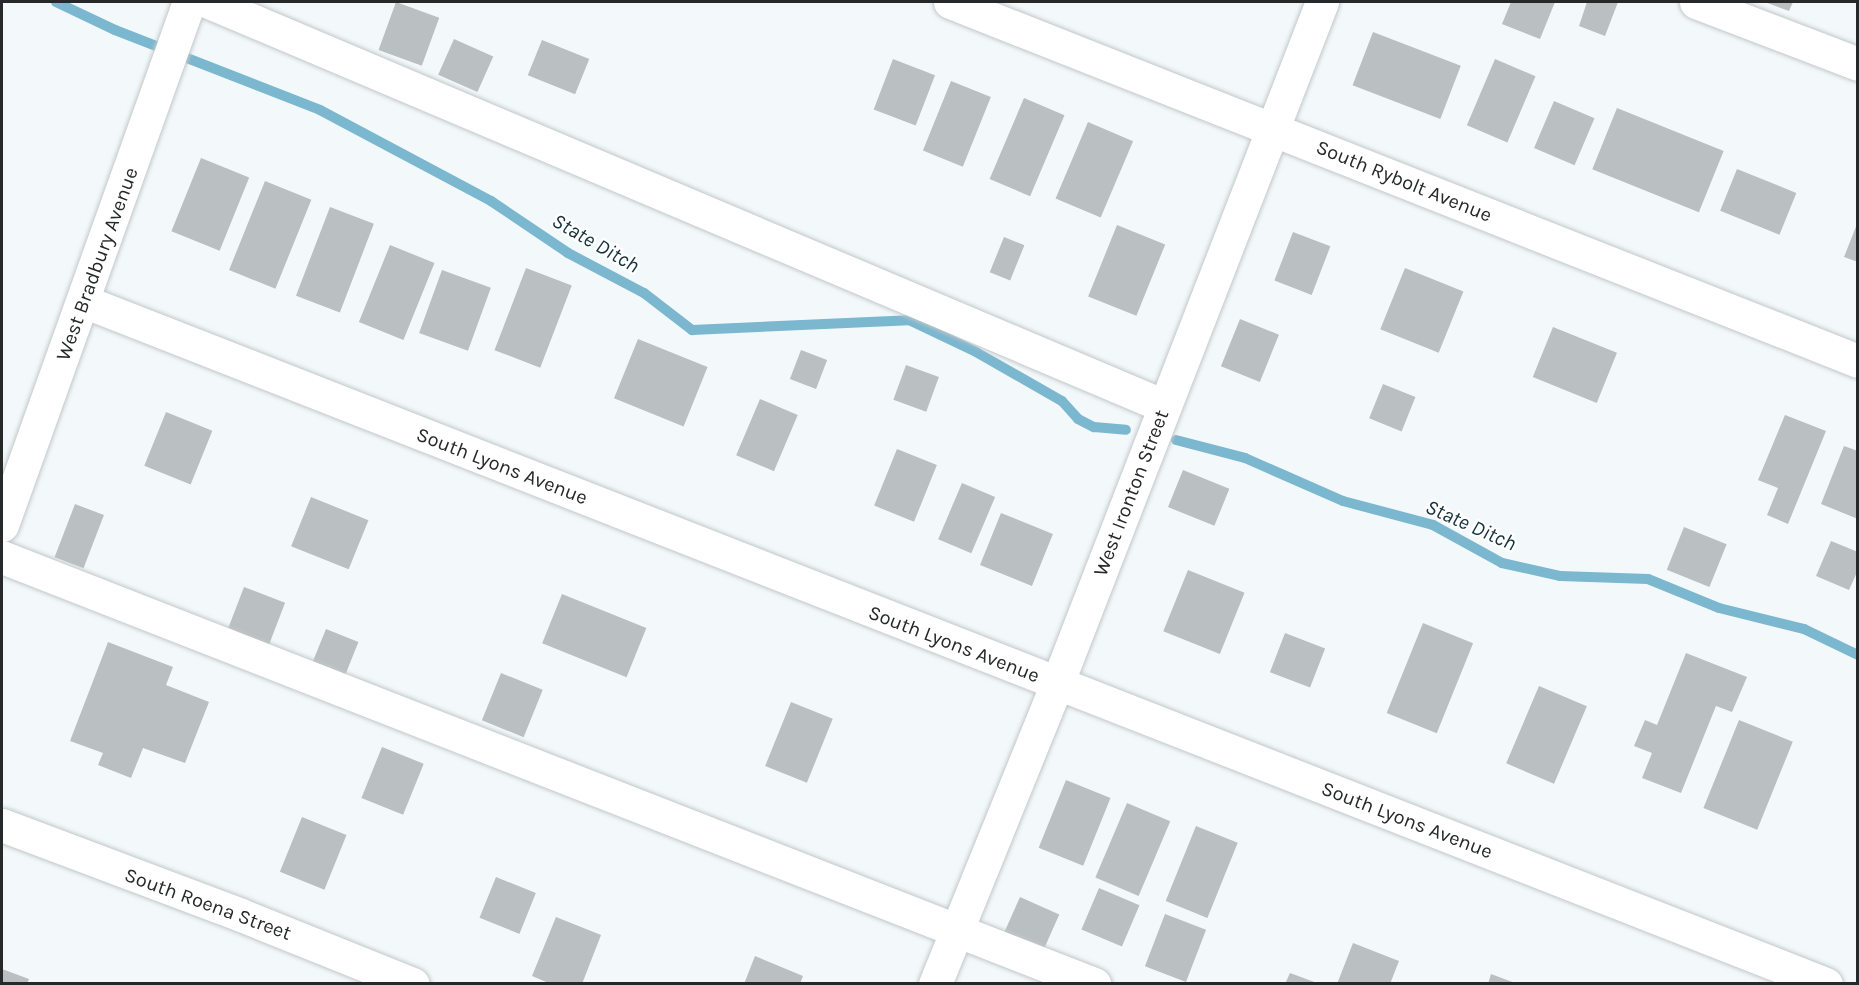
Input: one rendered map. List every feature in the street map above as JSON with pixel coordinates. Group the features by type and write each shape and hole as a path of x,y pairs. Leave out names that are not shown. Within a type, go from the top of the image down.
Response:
{"street":[{"name":"West Bradbury Avenue","path":"2,525 159,92 189,2"},
{"path":"210,2 1164,406"},
{"name":"South Rybolt Avenue","path":"950,2 1857,361"},
{"name":"West Ironton Street","path":"935,984 1057,684 1322,2"},
{"path":"1696,2 1857,64"},
{"name":"South Lyons Avenue","path":"83,301 1826,984"},
{"path":"2,557 1094,984"},
{"name":"South Roena Street","path":"2,825 242,915 413,984"}],"building":[{"path":"396,2 439,18 422,66 379,50"},
{"path":"1511,2 1555,2 1540,39 1502,24"},
{"path":"1587,2 1618,2 1605,36 1579,26"},
{"path":"1765,2 1793,2 1789,11"},
{"path":"1373,32 1461,66 1440,119 1353,85"},
{"path":"454,39 493,56 477,92 438,75"},
{"path":"542,40 589,59 575,94 528,75"},
{"path":"893,59 935,75 916,126 874,109"},
{"path":"1495,59 1536,76 1507,142 1467,125"},
{"path":"951,81 991,97 963,167 923,151"},
{"path":"1024,98 1065,115 1030,196 990,179"},
{"path":"1554,101 1595,118 1575,165 1534,148"},
{"path":"1617,108 1724,151 1699,212 1592,169"},
{"path":"1088,122 1133,141 1101,218 1056,198"},
{"path":"201,158 249,177 220,251 171,231"},
{"path":"1737,169 1796,193 1779,235 1720,211"},
{"path":"265,181 311,200 275,289 229,270"},
{"path":"330,207 374,224 340,313 296,296"},
{"path":"1858,224 1858,262 1844,257"},
{"path":"1117,225 1165,244 1136,316 1088,296"},
{"path":"1293,232 1330,246 1312,295 1274,281"},
{"path":"1004,237 1024,245 1010,280 990,272"},
{"path":"390,245 435,263 403,340 359,322"},
{"path":"526,268 572,286 540,368 494,350"},
{"path":"1405,268 1463,292 1439,353 1380,329"},
{"path":"442,270 491,288 468,351 419,333"},
{"path":"1240,319 1279,335 1260,382 1221,366"},
{"path":"1553,327 1617,353 1597,403 1533,377"},
{"path":"638,339 708,367 684,426 614,398"},
{"path":"801,350 827,360 816,389 790,379"},
{"path":"906,365 939,377 926,412 893,400"},
{"path":"1383,384 1415,397 1402,431 1369,418"},
{"path":"760,399 798,415 774,471 736,455"},
{"path":"166,412 212,431 191,485 144,466"},
{"path":"1785,415 1826,431 1788,524 1767,515 1778,488 1758,480"},
{"path":"1844,446 1858,451 1858,519 1821,504"},
{"path":"897,449 937,465 914,522 874,506"},
{"path":"1183,470 1229,489 1214,526 1168,507"},
{"path":"962,483 995,497 971,553 938,539"},
{"path":"311,497 368,520 349,569 291,546"},
{"path":"75,504 104,515 84,568 55,557"},
{"path":"1001,513 1053,534 1032,586 980,565"},
{"path":"1684,527 1727,544 1709,587 1667,570"},
{"path":"1831,541 1858,552 1858,570 1849,590 1816,576"},
{"path":"1188,570 1245,593 1220,654 1163,631"},
{"path":"244,587 285,603 269,646 228,630"},
{"path":"562,594 646,628 627,677 542,643"},
{"path":"1423,623 1473,643 1437,733 1387,713"},
{"path":"326,629 358,642 345,676 312,663"},
{"path":"1285,633 1325,648 1310,688 1270,672"},
{"path":"108,642 173,667 166,685 209,702 185,763 143,748 131,778 98,765 103,753 70,741"},
{"path":"1686,653 1747,677 1732,712 1716,706 1681,793 1642,778 1652,753 1634,746 1645,720 1657,725"},
{"path":"501,673 543,690 524,737 482,720"},
{"path":"1539,686 1587,706 1554,784 1506,763"},
{"path":"791,702 833,719 807,783 765,766"},
{"path":"1739,720 1793,742 1757,830 1703,808"},
{"path":"382,747 424,764 403,815 361,798"},
{"path":"1066,780 1111,798 1083,866 1039,848"},
{"path":"1127,803 1170,821 1139,896 1095,878"},
{"path":"302,817 347,835 324,890 280,872"},
{"path":"1196,826 1238,843 1207,918 1166,901"},
{"path":"496,877 536,893 519,934 480,918"},
{"path":"1099,888 1140,905 1122,947 1081,929"},
{"path":"1020,897 1059,914 1041,955 1002,937"},
{"path":"1165,914 1206,930 1186,982 1145,966"},
{"path":"556,917 601,935 582,984 551,984 532,976"},
{"path":"1353,943 1399,961 1390,984 1337,984"},
{"path":"755,956 803,976 800,984 744,984"},
{"path":"2,969 29,979 27,984 2,984"},
{"path":"1290,973 1317,983 1317,984 1285,984"},
{"path":"1491,974 1515,983 1515,984 1488,984"}],"waterway":[{"name":"State Ditch","path":"56,2 115,30 320,110 491,201 568,253 644,293 692,330 909,320 976,352 1062,401 1078,419 1094,427 1126,430"},
{"name":"State Ditch","path":"1176,440 1245,458 1343,501 1433,525 1502,563 1560,576 1648,579 1719,608 1804,629 1858,655"}]}
